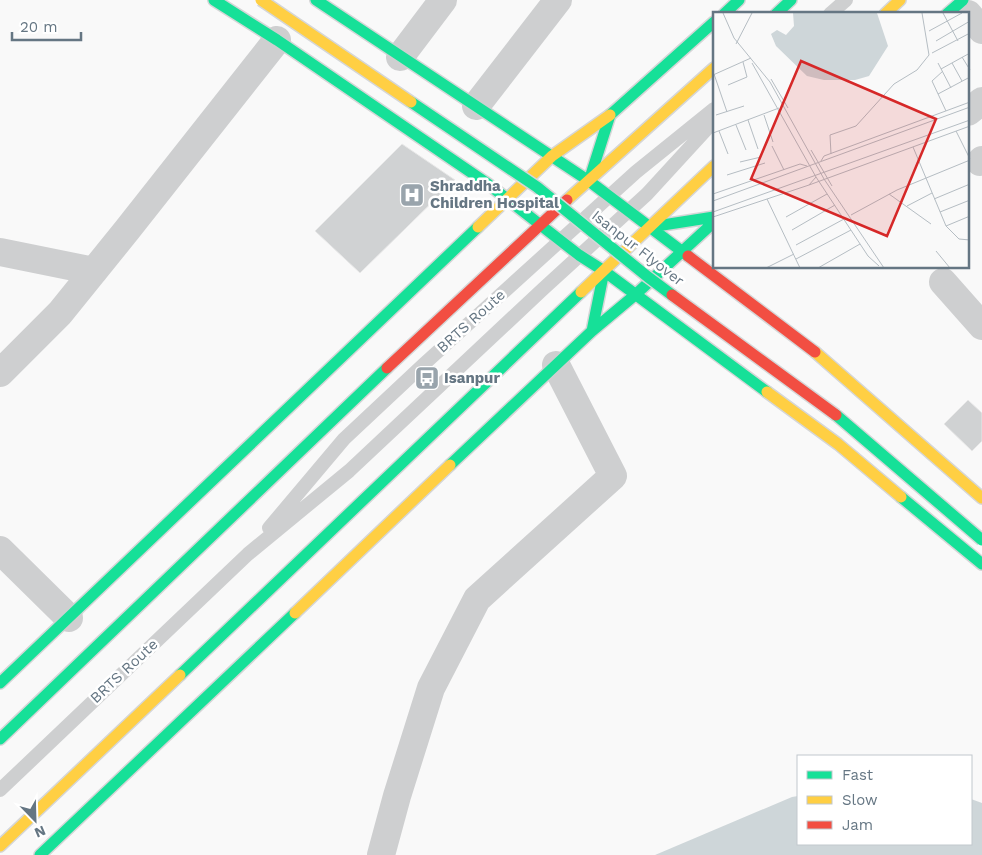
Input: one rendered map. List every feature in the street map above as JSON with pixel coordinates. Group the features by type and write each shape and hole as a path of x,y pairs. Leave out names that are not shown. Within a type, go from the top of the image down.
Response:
{"street":[{"path":"214,0 276,40 508,199 579,255 604,271 838,444 982,564"},
{"name":"Isanpur Flyover","path":"261,0 537,187 648,277 829,409 982,540"},
{"path":"316,0 610,196 819,355 982,498"},
{"path":"400,57 443,0"},
{"path":"476,106 558,0"},
{"path":"726,12 739,0"},
{"path":"778,12 791,0"},
{"path":"887,12 900,0"},
{"path":"970,18 982,30"},
{"path":"0,683 552,156 610,115 713,23"},
{"path":"0,372 60,313 276,40"},
{"path":"0,739 436,322 713,69"},
{"path":"970,110 982,101"},
{"path":"589,181 610,115"},
{"path":"529,165 546,176"},
{"path":"0,846 713,167"},
{"name":"Isanpur Flyover","path":"560,188 642,254"},
{"path":"650,227 713,217"},
{"path":"40,855 592,331 635,295 713,223"},
{"path":"0,252 94,271"},
{"name":"Isanpur Flyover","path":"656,266 672,278"},
{"path":"592,331 604,271"},
{"path":"943,282 982,326"},
{"path":"381,855 397,796 431,688 477,599 613,476 556,365"},
{"path":"0,550 68,618"}],"lane":[{"path":"832,12 846,0"},
{"name":"BRTS Route","path":"248,554 344,439 610,196 661,151 713,110"},
{"name":"BRTS Route","path":"0,790 248,554 349,471 628,211 713,122"}],"shaded area":[{"path":"797,796 797,845 972,845 972,799 982,803 982,855 655,855"}],"building":[{"path":"402,144 455,180 360,273 315,231"},
{"path":"968,400 982,413 982,441 972,451 944,424"}],"traffic: fast":[{"path":"214,0 277,40 488,184 579,255 604,271 767,392"},
{"path":"316,0 589,181 688,256"},
{"path":"726,12 739,0"},
{"path":"778,12 791,0"},
{"path":"949,12 963,0"},
{"path":"589,181 610,115 713,23"},
{"path":"411,102 537,187 672,295"},
{"path":"650,227 713,217"},
{"path":"592,331 635,295 713,223"},
{"path":"0,683 478,227"},
{"path":"450,465 592,331 604,271"},
{"path":"180,675 581,292"},
{"path":"0,739 387,368"},
{"path":"836,415 982,540"},
{"path":"901,497 982,564"},
{"path":"40,855 295,613"}],"traffic: slow":[{"path":"261,0 411,102"},
{"path":"887,12 900,0"},
{"path":"567,200 713,69"},
{"path":"478,227 552,156 610,115"},
{"path":"581,292 713,167"},
{"path":"815,352 982,498"},
{"path":"767,392 838,444 901,497"},
{"path":"295,613 450,465"},
{"path":"0,846 180,675"}],"traffic: jam":[{"path":"387,368 567,200"},
{"path":"688,256 815,352"},
{"path":"672,295 836,415"}],"place":[{"name":"Shraddha Children Hospital","path":"412,195"},
{"name":"Isanpur","path":"427,378"}]}
